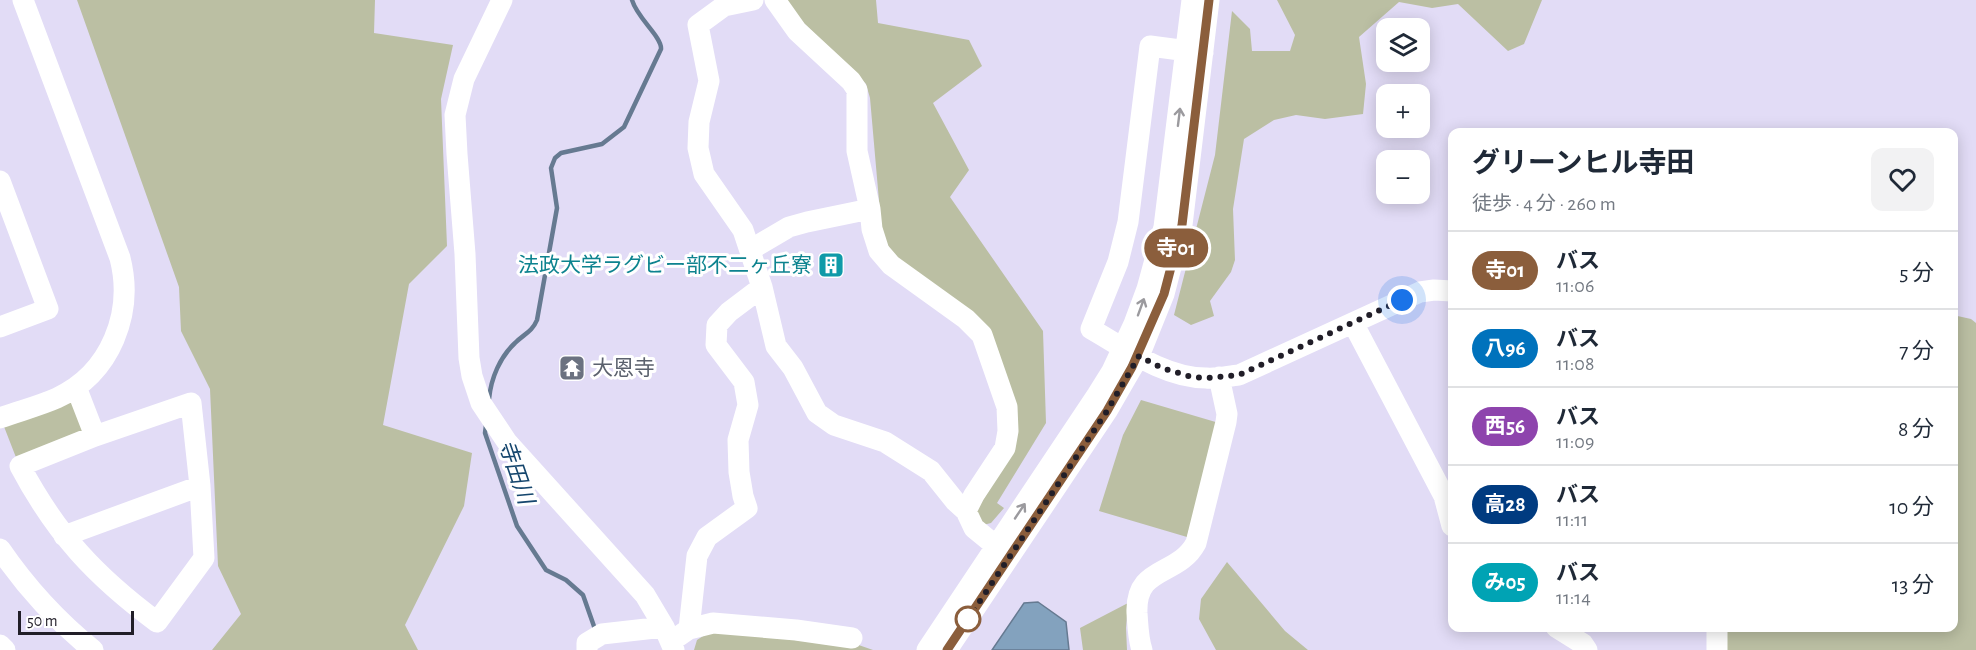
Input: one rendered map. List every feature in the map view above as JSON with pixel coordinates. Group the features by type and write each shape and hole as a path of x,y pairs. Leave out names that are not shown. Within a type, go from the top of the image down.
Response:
{"street":[{"path":"0,417 57,398 75,387 101,361 115,340 124,300 120,258 23,0"},
{"path":"502,0 464,79 455,116 465,254 469,358 472,376 481,403 507,442 645,595 670,639"},
{"path":"753,0 724,6 698,25 709,81 699,130 698,148 704,174 743,230 762,287 776,346 793,368 817,413 834,425 885,442 931,471 966,511 974,528 1003,553"},
{"path":"775,0 797,31 851,81 857,90 857,151 870,209 872,229 879,251 891,265 966,319 982,335 1007,406 1008,431 1005,448 966,511"},
{"path":"927,650 1003,553 1107,411 1131,352 1164,294 1182,225 1195,51 1192,0"},
{"path":"1195,51 1209,0"},
{"path":"1195,51 1150,46 1128,222 1118,262 1091,329 1131,352 1175,373 1192,377 1239,375 1420,292 1448,291"},
{"path":"0,181 48,309 0,327"},
{"path":"750,250 798,225 870,209"},
{"path":"689,629 697,556 707,537 747,508 742,496 738,440 748,405 744,382 716,345 717,325 729,312 762,287"},
{"path":"1353,323 1444,496 1448,511"},
{"path":"1142,650 1138,636 1137,602 1141,588 1156,574 1181,562 1196,543 1226,422 1227,414 1219,377"},
{"path":"75,387 95,436"},
{"path":"191,403 200,486 204,558 157,622 108,583 84,560 36,496 21,466 95,436 191,403"},
{"path":"64,536 200,486"},
{"path":"0,549 39,600 64,626 93,650"},
{"path":"947,650 1003,553"},
{"path":"592,642 670,639 689,629 713,623 796,630 852,638"},
{"path":"1564,632 1583,644 1587,650"},
{"path":"1717,632 1717,650"},
{"path":"0,645 5,650"}],"green space":[{"path":"77,0 375,0 374,33 453,45 441,99 447,246 409,284 383,425 472,453 464,506 405,625 418,650 212,650 241,614 218,566 210,389 181,331 179,287"},
{"path":"780,0 876,0 878,23 969,40 982,66 933,103 969,170 950,197 1043,331 1046,423 997,503 1004,508 991,523 979,526 976,511 1007,461 984,328 895,258 882,235 870,98 866,84"},
{"path":"1277,0 1542,0 1524,44 1508,51 1458,4 1432,8 1399,2 1381,18 1376,18 1376,22 1359,37 1366,84 1363,114 1325,119 1296,115 1274,120 1244,139 1233,209 1235,260 1231,272 1210,301 1214,316 1191,325 1174,315 1215,155 1232,11 1250,29 1252,51 1290,51 1295,35"},
{"path":"1958,316 1971,319 1976,323 1976,650 1712,650 1716,632 1958,632"},
{"path":"74,396 86,435 17,460 3,424"},
{"path":"1141,400 1219,423 1187,537 1099,511 1123,435"},
{"path":"1227,562 1285,631 1308,650 1216,650 1199,619 1201,599"},
{"path":"1128,603 1127,650 1083,650 1080,628"},
{"path":"714,629 850,642 873,650 694,650 697,640"}],"water":[{"path":"1038,602 1066,622 1069,650 992,650 1024,603"}],"waterway":[{"name":"寺田川","path":"489,399 494,376 501,361 537,320 557,208 551,168 555,158 561,153 602,144 624,127 661,49 658,39 639,14 632,0"},
{"name":"寺田川","path":"486,425 485,433 517,526 546,570 566,580 583,595 596,632"}],"bus line":[{"name":"寺01","path":"947,650 1107,411 1139,356 1154,319 1164,294 1182,225 1209,0"}],"place":[{"name":"法政大学ラグビー部不二ヶ丘寮","path":"831,265"},
{"name":"大恩寺","path":"572,368"}],"route":[{"path":"968,619 1107,411 1139,356 1162,368 1192,377 1239,375 1402,300"}]}
